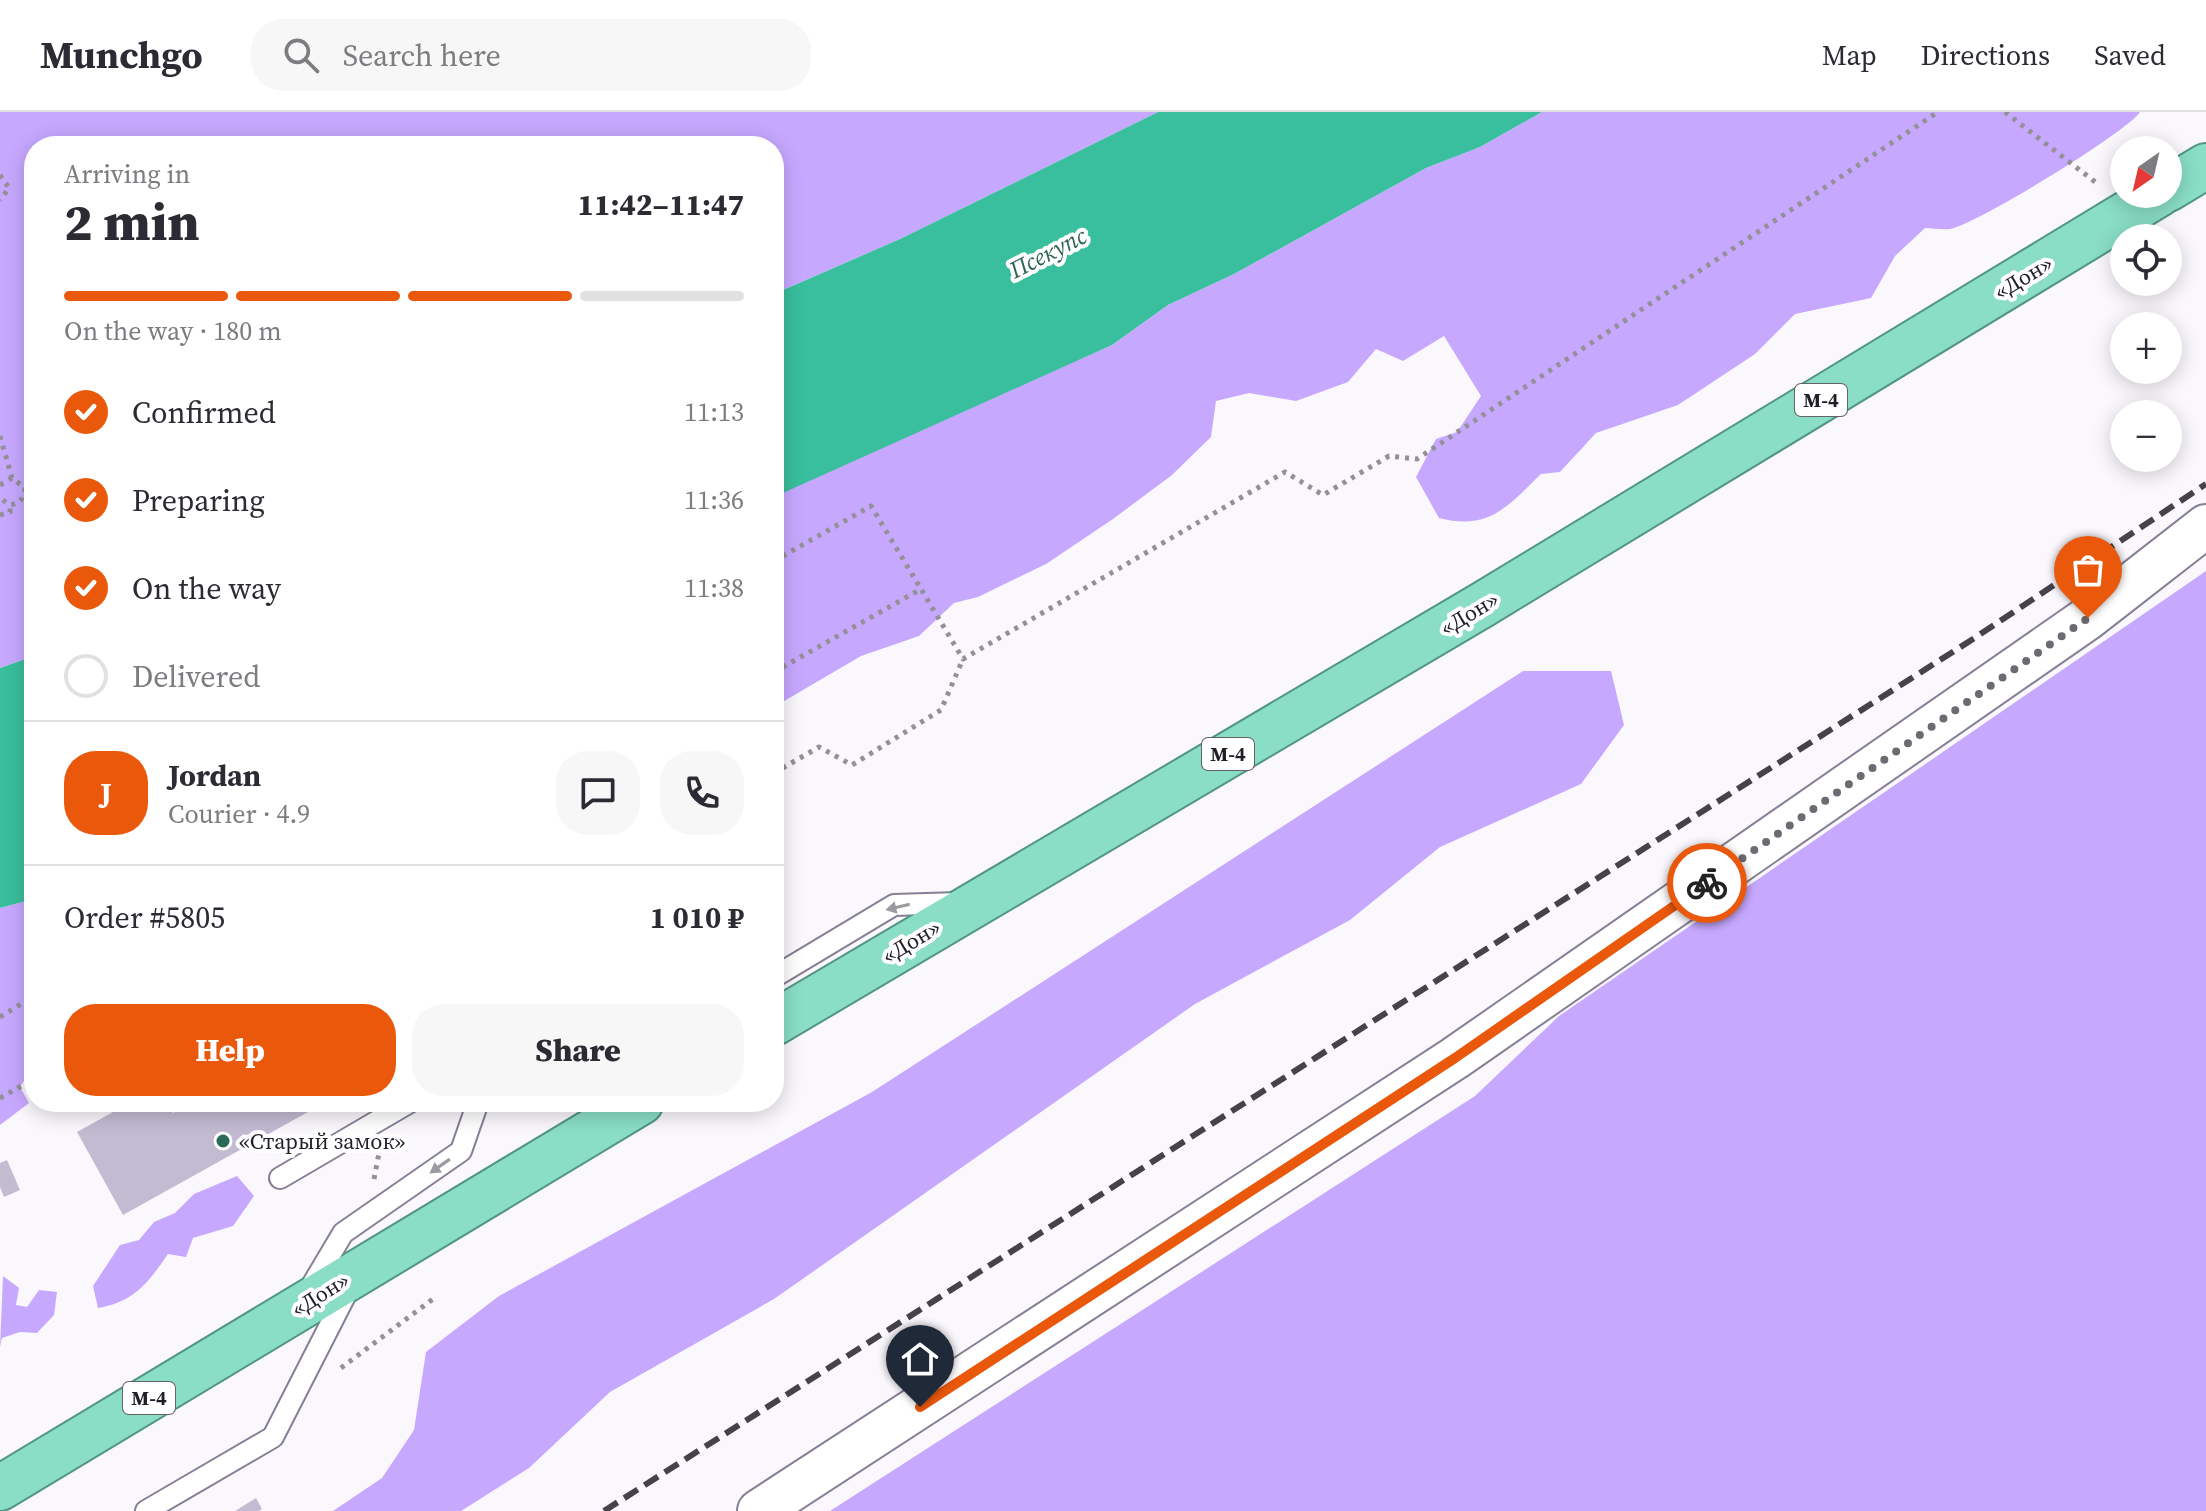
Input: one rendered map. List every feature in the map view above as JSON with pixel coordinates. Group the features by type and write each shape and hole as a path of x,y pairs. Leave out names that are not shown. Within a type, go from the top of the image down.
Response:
{"highway":[{"path":"2182,181 2206,166"},
{"name":"«Дон»","path":"784,1017 1482,605 2136,208"},
{"name":"«Дон»","path":"0,1488 624,1112"}],"street":[{"path":"759,1511 1455,1058 2088,618 2206,526"}],"lane":[{"path":"784,971 894,905 975,903"},
{"path":"280,1178 393,1112"},
{"path":"298,1309 343,1233 461,1151 475,1112"},
{"path":"146,1511 273,1437 357,1272"}],"path":[{"path":"784,767 819,747 852,765 941,710 963,659 1285,472 1323,495 1389,456 1417,459 1938,112"},
{"path":"2005,112 2106,189"},
{"path":"0,175 9,188 0,200"},
{"path":"0,436 12,478 24,487"},
{"path":"0,485 12,478"},
{"path":"10,505 23,498 24,493"},
{"path":"0,498 10,505"},
{"path":"0,515 10,512 10,505"},
{"path":"784,555 871,506 963,659"},
{"path":"784,666 921,589"},
{"path":"0,1017 24,1002"},
{"path":"0,1098 24,1085"},
{"path":"339,1370 433,1299"}],"shaded area":[{"path":"0,112 1158,112 900,239 784,290 784,136 24,136 24,660 0,668"},
{"path":"1542,112 2140,112 2108,139 1988,212 1950,229 1925,228 1895,256 1871,298 1795,314 1755,354 1678,405 1596,433 1560,472 1541,474 1507,505 1485,518 1456,521 1439,518 1416,477 1436,439 1457,432 1481,396 1444,336 1403,361 1376,349 1348,382 1296,401 1249,393 1216,401 1211,437 1172,475 1113,519 1046,564 978,597 954,603 919,636 861,656 784,701 784,490 1112,345 1168,305 1234,274 1426,168 1480,147"},
{"path":"2206,571 2206,1511 830,1511 1475,1096 1559,1016"},
{"path":"1523,671 1611,671 1624,725 1581,784 1440,847 1350,920 1195,1004 774,1299 610,1392 529,1468 461,1511 333,1511 382,1478 414,1430 426,1352 499,1296 872,1092"},
{"path":"24,902 24,1081 20,1087 24,1094 24,1107 0,1125 0,908"},
{"path":"237,1176 254,1196 233,1226 193,1238 186,1257 168,1254 139,1290 121,1301 98,1308 93,1286 120,1245 139,1240 154,1222 175,1213 194,1194"},
{"path":"3,1276 19,1288 16,1305 27,1307 39,1290 57,1292 54,1315 37,1333 20,1332 2,1338 0,1347"}],"water":[{"name":"Псекупс","path":"1158,112 1542,112 1480,147 1426,168 1234,274 1168,305 1112,345 784,493 784,290 900,239"},
{"path":"24,660 24,902 0,908 0,668"}],"building":[{"path":"113,1112 308,1112 123,1215 77,1132"},
{"path":"7,1160 20,1190 4,1197 0,1187 0,1163"},
{"path":"256,1498 262,1509 259,1511 235,1511"}],"railway":[{"path":"604,1511 1973,639 2206,484"}],"way so far":[{"path":"1707,883 2088,618"}],"place":[{"name":"«Старый замок»","path":"223,1141"}],"route":[{"path":"920,1407 1455,1058 1707,883"}]}
